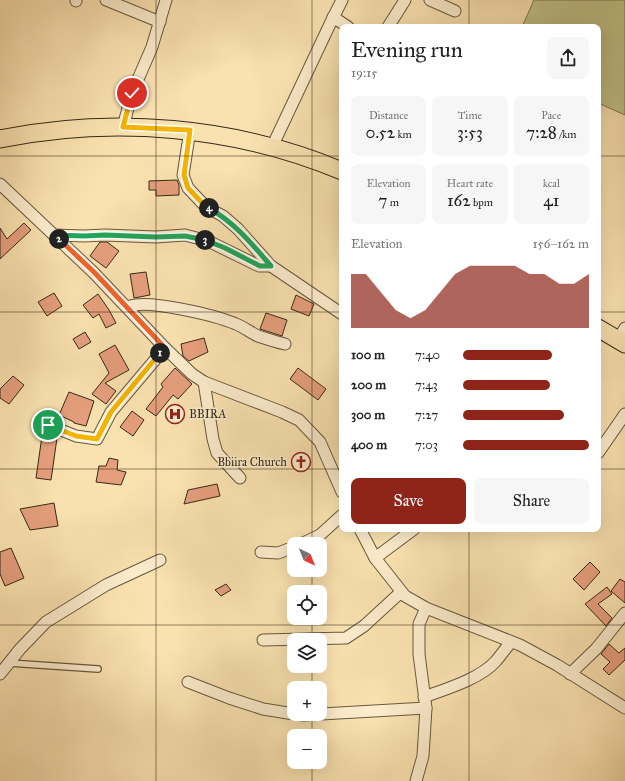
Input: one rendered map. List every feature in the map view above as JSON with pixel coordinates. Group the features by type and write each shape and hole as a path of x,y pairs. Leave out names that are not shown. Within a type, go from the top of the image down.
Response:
{"main road":[{"path":"0,139 77,128 123,127 190,130 272,146 339,170"},
{"path":"601,329 623,337"}],"street":[{"path":"106,0 160,22"},
{"path":"123,127 132,93 152,47 166,0"},
{"path":"272,146 342,0"},
{"path":"390,24 405,0"},
{"path":"430,0 455,11"},
{"path":"333,17 344,24"},
{"path":"190,130 184,175 188,188 206,207 223,216 238,229 271,266 339,312"},
{"path":"0,184 94,272 165,348 192,374 204,382 299,420 320,442 339,485"},
{"path":"54,235 156,237 185,236 208,241 260,266 271,266"},
{"path":"128,307 131,305 154,305 200,314 237,324 257,336 285,344"},
{"path":"48,425 76,436 97,439 111,412 165,348"},
{"path":"204,382 213,439 217,453 240,478"},
{"path":"601,449 625,414"},
{"path":"316,537 339,518"},
{"path":"362,532 375,558 405,596 426,608 520,645 557,665 625,708"},
{"path":"375,558 410,532"},
{"path":"261,552 278,553 287,550"},
{"path":"0,674 20,649 46,622 106,585 160,560"},
{"path":"263,640 346,638 364,626 401,592"},
{"path":"416,781 423,756 425,702 419,654 419,624 426,608"},
{"path":"570,674 596,649 625,613"},
{"path":"327,713 425,702 479,674 495,662 511,642"},
{"path":"188,682 262,709 287,713"}],"lane":[{"path":"9,663 98,669"}],"green space":[{"path":"534,0 625,0 625,115 601,104 601,24 523,24"}],"building":[{"path":"177,180 179,185 179,195 156,196 156,190 149,190 149,181"},
{"path":"24,223 31,230 0,259 0,228 7,239"},
{"path":"100,242 107,242 119,251 106,268 90,256"},
{"path":"146,272 150,295 134,298 130,274"},
{"path":"54,293 62,306 47,316 38,302"},
{"path":"98,294 116,323 106,328 99,314 93,318 83,305"},
{"path":"296,295 314,304 309,316 291,309"},
{"path":"266,313 287,320 282,336 260,329"},
{"path":"85,332 91,342 79,349 73,339"},
{"path":"204,338 208,352 189,361 183,356 181,344"},
{"path":"115,345 129,370 105,383 116,391 106,404 92,394 109,373 99,354"},
{"path":"175,368 192,384 178,399 173,395 156,416 146,409 163,387 161,384"},
{"path":"298,368 326,389 318,400 290,379"},
{"path":"13,376 24,385 9,404 0,398 0,389"},
{"path":"69,392 94,401 86,426 74,423 59,415"},
{"path":"132,411 144,420 133,436 120,427"},
{"path":"42,436 57,438 51,480 36,478"},
{"path":"109,458 118,460 117,470 126,472 121,485 96,482 99,466 106,466"},
{"path":"217,484 220,496 184,504 188,490"},
{"path":"54,503 58,526 30,530 20,509"},
{"path":"11,548 24,578 5,586 0,574 0,552"},
{"path":"590,562 600,572 584,590 573,579"},
{"path":"620,579 625,582 625,603 611,591"},
{"path":"226,584 231,590 221,596 215,590"},
{"path":"607,587 612,594 598,604 612,618 606,626 585,604"},
{"path":"609,644 619,653 625,648 625,660 609,675 603,669 610,662 601,654"}],"place":[{"name":"BBIRA","path":"175,414"},
{"name":"Bbiira Church","path":"301,462"}],"route":[{"path":"48,425 76,436 97,439 111,412 165,348 94,272 54,235 156,237 185,236 208,241 260,266 271,266 238,229 223,216 206,207 188,188 184,175 190,130 123,127 132,93"}]}
